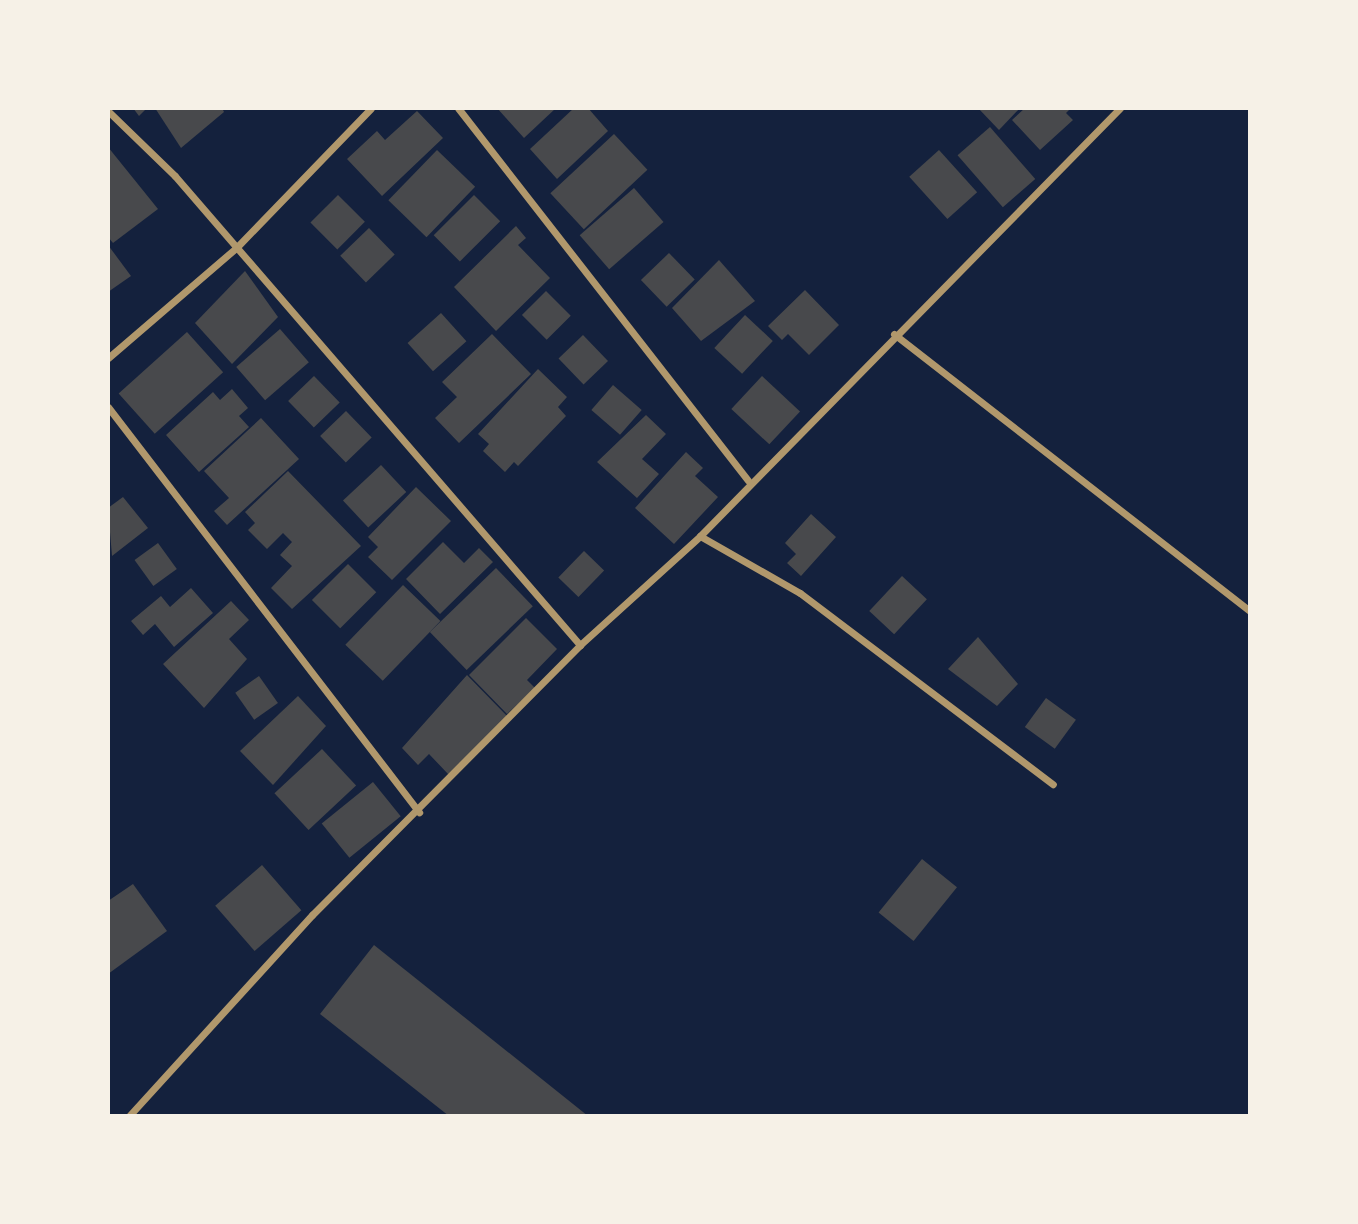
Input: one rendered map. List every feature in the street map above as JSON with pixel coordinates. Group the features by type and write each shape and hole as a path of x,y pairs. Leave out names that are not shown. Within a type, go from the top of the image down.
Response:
{"street":[{"path":"108,358 236,248 371,108"},
{"path":"458,108 748,481"},
{"path":"129,1115 312,915 419,812 580,645 700,536 748,481 894,334 1044,192 1120,108"},
{"path":"108,111 236,248 580,645"},
{"path":"894,334 1250,611"},
{"path":"108,407 419,812"},
{"path":"700,536 800,593 1053,784"}],"building":[{"path":"133,108 147,108 139,116"},
{"path":"155,108 222,108 224,112 181,148"},
{"path":"497,108 556,108 524,138"},
{"path":"574,108 588,108 608,131 557,179 530,149"},
{"path":"978,108 1020,108 999,130"},
{"path":"1025,108 1071,108 1066,113 1073,120 1040,150 1012,120"},
{"path":"417,111 443,138 382,196 347,159 377,131 385,140"},
{"path":"990,127 1035,179 1003,207 958,155"},
{"path":"614,134 647,170 584,229 550,193"},
{"path":"108,147 158,209 113,243 108,237"},
{"path":"437,150 475,187 426,237 388,200"},
{"path":"939,150 977,192 947,219 909,177"},
{"path":"634,188 664,222 609,269 580,235"},
{"path":"338,195 365,222 337,249 310,223"},
{"path":"474,195 500,221 460,261 434,235"},
{"path":"516,226 526,238 518,245 550,278 496,331 454,287"},
{"path":"369,228 395,255 366,282 340,256"},
{"path":"108,245 131,276 108,292"},
{"path":"669,253 695,280 667,307 641,280"},
{"path":"719,260 755,301 701,341 672,308"},
{"path":"245,271 278,317 232,364 195,323"},
{"path":"805,290 839,325 809,355 788,334 782,340 768,326"},
{"path":"546,291 571,316 547,340 522,315"},
{"path":"441,313 466,341 433,371 408,343"},
{"path":"745,315 773,341 742,374 714,348"},
{"path":"280,329 309,362 265,400 236,367"},
{"path":"187,332 223,372 155,434 119,394"},
{"path":"492,334 531,374 459,443 435,418 457,397 442,382"},
{"path":"583,335 608,361 584,385 559,359"},
{"path":"538,369 567,397 558,407 566,416 518,466 514,462 505,472 483,451 489,444 478,434"},
{"path":"314,376 340,403 314,428 288,401"},
{"path":"762,376 800,411 769,444 731,409"},
{"path":"613,385 642,410 620,435 591,410"},
{"path":"232,389 248,408 239,416 249,427 199,472 166,435 213,392 220,400"},
{"path":"346,411 372,438 346,463 320,436"},
{"path":"646,415 666,434 642,459 659,474 637,498 597,462"},
{"path":"261,418 299,459 227,525 214,511 229,498 204,471"},
{"path":"686,452 703,468 695,476 718,497 674,544 635,508"},
{"path":"381,465 406,492 368,528 343,500"},
{"path":"288,471 361,546 292,609 271,588 292,566 280,555 292,542 283,533 267,549 248,530 255,523 245,512"},
{"path":"416,487 451,521 392,580 368,557 378,547 368,537"},
{"path":"123,497 148,528 112,556 108,508"},
{"path":"811,514 836,537 801,576 787,563 796,554 785,543"},
{"path":"443,542 464,563 479,548 493,562 440,614 406,579"},
{"path":"158,543 177,569 153,586 135,560"},
{"path":"584,551 604,570 578,597 558,578"},
{"path":"348,564 376,592 340,628 312,600"},
{"path":"496,568 533,606 467,670 430,632"},
{"path":"902,576 927,599 894,634 869,611"},
{"path":"403,585 440,621 383,681 345,645"},
{"path":"191,588 213,613 174,647 155,624 143,635 131,621 161,596 170,607"},
{"path":"231,601 249,620 229,639 247,659 204,708 163,664"},
{"path":"526,618 557,649 527,680 535,688 507,714 469,675"},
{"path":"978,637 1018,684 997,706 948,669"},
{"path":"467,675 508,717 449,775 429,754 418,765 402,748"},
{"path":"259,676 278,703 254,720 235,693"},
{"path":"298,696 326,726 273,785 240,751"},
{"path":"1046,698 1076,720 1055,749 1025,727"},
{"path":"322,749 356,786 309,830 274,793"},
{"path":"373,782 401,816 349,858 322,824"},
{"path":"922,859 957,887 914,941 879,913"},
{"path":"262,865 301,910 255,951 215,906"},
{"path":"133,884 167,931 108,974 108,901"},
{"path":"374,945 588,1116 449,1116 320,1014"}]}
